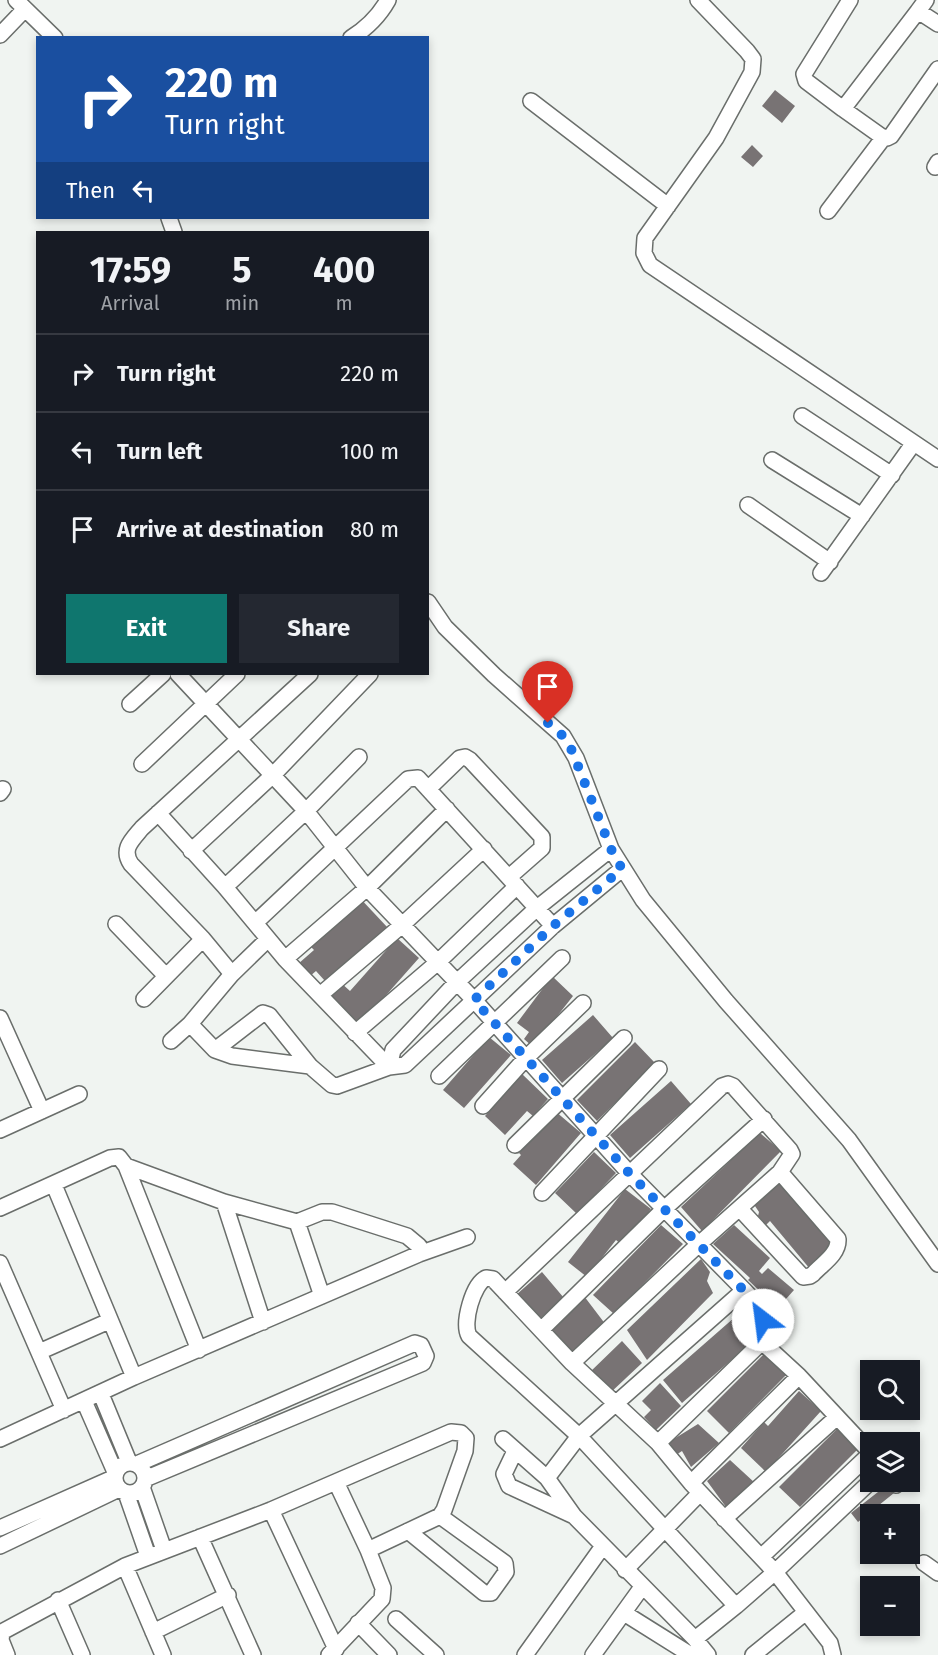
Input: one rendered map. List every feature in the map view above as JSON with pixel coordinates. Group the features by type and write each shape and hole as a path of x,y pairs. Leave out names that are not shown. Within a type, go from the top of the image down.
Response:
{"street":[{"path":"354,36 370,24 388,0"},
{"path":"698,0 753,59 752,72 716,138 645,238 644,254 650,265 938,459"},
{"path":"850,0 804,74 806,81 884,137 891,136 938,69"},
{"path":"0,35 20,5 53,36"},
{"path":"843,109 922,6 938,24"},
{"path":"531,101 668,206"},
{"path":"828,211 884,137"},
{"path":"802,416 892,475"},
{"path":"748,505 826,568 913,444"},
{"path":"772,460 862,516"},
{"path":"429,603 445,627 494,675 563,736 576,758 611,849 622,869 652,911 711,983 849,1140 938,1264"},
{"path":"130,704 162,675"},
{"path":"179,675 306,811 334,849 401,926 474,1000 630,1174 758,1305 763,1320 762,1342 658,1443"},
{"path":"142,764 236,675"},
{"path":"232,974 203,939 131,864 126,856 127,846 158,813 309,675"},
{"path":"191,851 273,775 369,675"},
{"path":"225,887 306,811 358,757"},
{"path":"355,1033 438,962 542,848 542,837 465,757 460,758 428,789"},
{"path":"255,923 408,779 418,778 553,926"},
{"path":"285,959 367,888 447,809"},
{"path":"158,813 225,887 285,959 388,1067"},
{"path":"320,995 401,926 484,849"},
{"path":"388,1067 393,1050 456,984 537,908 611,849"},
{"path":"215,1050 263,1013 269,1015 310,1066 332,1085 337,1086 388,1067 405,1065 553,926 622,869"},
{"path":"116,924 166,976"},
{"path":"144,999 203,939"},
{"path":"171,1041 190,1024 232,974 268,939"},
{"path":"438,1076 562,958"},
{"path":"483,1106 525,1058 583,1003"},
{"path":"0,1018 42,1111"},
{"path":"190,1024 215,1050 232,1056 310,1066"},
{"path":"515,1144 624,1038"},
{"path":"542,1193 659,1069"},
{"path":"505,1292 722,1086 728,1084 733,1086 764,1119 792,1155 780,1172 572,1363"},
{"path":"0,1130 79,1094"},
{"path":"541,1330 664,1209 764,1119"},
{"path":"0,1208 110,1158 119,1157 126,1166 199,1350"},
{"path":"126,1166 224,1202 297,1222 322,1212 332,1212 407,1236 419,1246 419,1254"},
{"path":"740,1209 803,1277 813,1274 834,1253 838,1239 780,1172"},
{"path":"54,1185 134,1377"},
{"path":"224,1202 263,1322"},
{"path":"297,1222 322,1296"},
{"path":"0,1439 134,1377 419,1254 467,1237"},
{"path":"0,1263 64,1410"},
{"path":"736,1606 579,1436 469,1336 466,1322 479,1282 490,1278 572,1363 658,1443 695,1488 775,1572 830,1643 832,1655"},
{"path":"547,1478 579,1436 744,1290"},
{"path":"39,1352 109,1321"},
{"path":"762,1342 799,1376 860,1442"},
{"path":"415,1343 421,1345 426,1356 423,1363 144,1483 135,1492 119,1483 121,1465 133,1463 415,1343"},
{"path":"625,1570 665,1529 695,1488 799,1376"},
{"path":"101,1394 133,1463 143,1470 144,1483 164,1551"},
{"path":"84,1401 148,1556"},
{"path":"724,1519 837,1417"},
{"path":"7,1655 1,1640 2,1632 125,1566 271,1510 451,1432 461,1433 466,1438 465,1451 440,1516 368,1550"},
{"path":"503,1440 547,1478 574,1516 708,1655"},
{"path":"515,1451 504,1474 508,1486 574,1516"},
{"path":"761,1557 860,1463"},
{"path":"271,1510 332,1652 382,1599 383,1593 368,1550 336,1482"},
{"path":"0,1528 119,1483"},
{"path":"0,1546 119,1483"},
{"path":"695,1639 775,1572 860,1491"},
{"path":"408,1531 484,1593 491,1593 506,1572 505,1563 440,1516"},
{"path":"200,1537 253,1655"},
{"path":"525,1655 603,1546"},
{"path":"924,1563 938,1573"},
{"path":"125,1566 163,1655"},
{"path":"596,1654 642,1587"},
{"path":"153,1632 228,1595"},
{"path":"58,1600 82,1655"},
{"path":"753,1655 806,1612"},
{"path":"624,1613 691,1655"},
{"path":"396,1619 436,1655"},
{"path":"358,1623 389,1655"}],"building":[{"path":"775,90 795,106 782,123 762,106"},
{"path":"752,145 763,156 753,167 741,157"},
{"path":"358,896 388,928 325,981 316,971 309,977 298,964 314,950 310,946"},
{"path":"397,938 419,958 357,1028 325,999 340,982 350,991"},
{"path":"552,976 573,996 533,1047 524,1039 529,1032 517,1023"},
{"path":"593,1015 613,1038 562,1083 542,1060"},
{"path":"489,1037 511,1055 464,1108 443,1090"},
{"path":"635,1042 655,1063 597,1121 577,1100"},
{"path":"522,1074 548,1099 533,1116 527,1111 505,1135 485,1116"},
{"path":"671,1081 691,1104 630,1158 610,1135"},
{"path":"555,1111 581,1133 536,1185 513,1164 521,1155 519,1153"},
{"path":"760,1133 781,1151 702,1231 681,1207"},
{"path":"594,1152 616,1173 577,1214 555,1193"},
{"path":"778,1180 785,1190 790,1186 835,1245 810,1269 770,1221 766,1225 758,1216 759,1212 753,1203"},
{"path":"625,1189 651,1209 623,1246 616,1240 587,1277 568,1262"},
{"path":"661,1225 683,1244 614,1314 593,1295"},
{"path":"734,1225 770,1258 759,1271 762,1274 768,1268 794,1290 778,1308 713,1244"},
{"path":"701,1259 710,1272 707,1281 713,1293 647,1360 627,1330"},
{"path":"542,1272 564,1298 537,1321 516,1295"},
{"path":"584,1296 606,1325 574,1358 549,1332"},
{"path":"743,1310 749,1317 740,1325 753,1341 682,1403 663,1380"},
{"path":"622,1341 642,1363 608,1395 588,1374"},
{"path":"764,1354 786,1375 729,1433 707,1411"},
{"path":"660,1383 681,1406 656,1430 644,1417 651,1410 642,1401"},
{"path":"799,1391 821,1411 766,1472 741,1448 764,1422 768,1426"},
{"path":"698,1424 719,1443 691,1467 682,1451 676,1455 669,1442"},
{"path":"837,1429 857,1450 800,1507 779,1487"},
{"path":"730,1460 755,1483 726,1507 707,1481"},
{"path":"878,1492 894,1493 880,1504 863,1504"},
{"path":"860,1506 860,1520 858,1522 851,1513"}],"route":[{"path":"548,723 563,736 570,746 611,849 622,869 553,926 474,1000 630,1174 758,1305 763,1320"}]}
